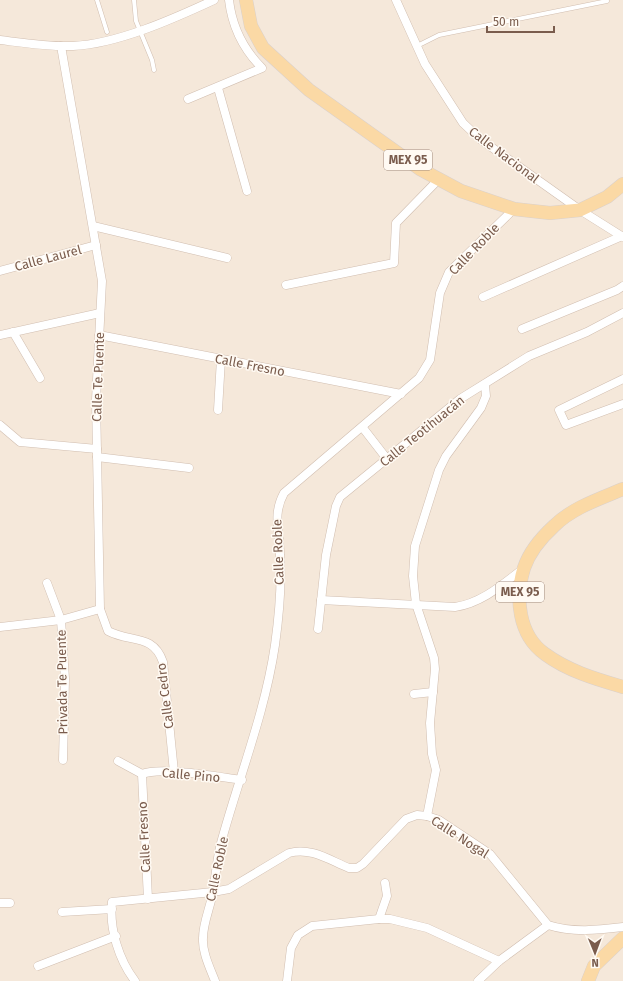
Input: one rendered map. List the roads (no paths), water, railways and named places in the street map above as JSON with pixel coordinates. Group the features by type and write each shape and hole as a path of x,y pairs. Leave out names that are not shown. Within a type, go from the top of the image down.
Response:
{"main road":[{"name":"MEX 95","path":"246,0 248,16 255,35 263,48 275,60 309,90 420,169 461,191 514,209 550,213 580,210 607,197 623,184"},
{"name":"MEX 95","path":"623,489 576,510 554,525 543,538 524,568 519,609 526,632 534,644 544,654 562,665 587,676 623,687"},
{"path":"588,981 594,966 623,938"}],"street":[{"path":"0,40 61,46 87,44 140,30 214,0"},
{"path":"188,99 218,88 262,68 248,52 237,32 230,11 229,0"},
{"name":"Calle Nacional","path":"396,0 425,64 452,107 471,131 580,210 623,236"},
{"name":"Calle Te Puente","path":"61,46 102,280 96,400 100,609"},
{"path":"218,88 247,191"},
{"path":"286,285 394,263 396,223 439,179"},
{"name":"Calle Roble","path":"215,981 202,938 213,892 221,844 242,780 269,678 275,645 280,589 280,555 276,514 278,504 284,493 363,428 419,378 430,360 440,293 449,272 514,209"},
{"path":"93,226 227,258"},
{"path":"483,297 623,236"},
{"name":"Calle Laurel","path":"0,271 96,245"},
{"path":"522,329 617,290 623,286"},
{"path":"0,335 100,313"},
{"name":"Calle Teotihuacán","path":"318,629 326,555 336,506 340,497 460,399 485,385 529,356 587,332 623,313"},
{"path":"13,332 40,378"},
{"name":"Calle Fresno","path":"99,335 402,394"},
{"path":"218,410 221,359"},
{"path":"623,379 558,410 566,425 623,404"},
{"path":"427,816 436,770 432,754 430,723 434,658 416,604 413,576 415,546 439,470 446,456 480,408 486,396 485,385"},
{"path":"0,425 20,442 189,468"},
{"path":"363,428 387,459"},
{"path":"322,600 455,606 466,605 490,593 524,568"},
{"name":"Privada Te Puente","path":"47,583 61,620 65,679 64,760"},
{"path":"0,627 61,620 100,609"},
{"name":"Calle Cedro","path":"100,609 108,631 152,645 159,651 162,662 174,772"},
{"path":"414,694 433,692"},
{"path":"118,761 142,774"},
{"name":"Calle Pino","path":"142,774 146,772 174,772 242,780"},
{"name":"Calle Fresno","path":"142,774 148,899"},
{"name":"Calle Nogal","path":"62,912 229,889 289,853 298,850 308,850 349,868 357,868 363,864 406,819 417,814 439,820 490,854 548,925"},
{"path":"379,919 387,896 385,883"},
{"path":"0,903 10,902"},
{"path":"112,906 119,953 135,981"},
{"path":"287,981 291,948 298,935 312,926 379,919 390,918 428,928 499,961"},
{"path":"478,981 499,961 548,925 562,930 594,930 623,927"},
{"path":"38,966 116,936"}],"lane":[{"path":"97,0 107,32"},
{"path":"134,0 136,21 154,70"},
{"path":"417,46 438,35 607,1"}]}
